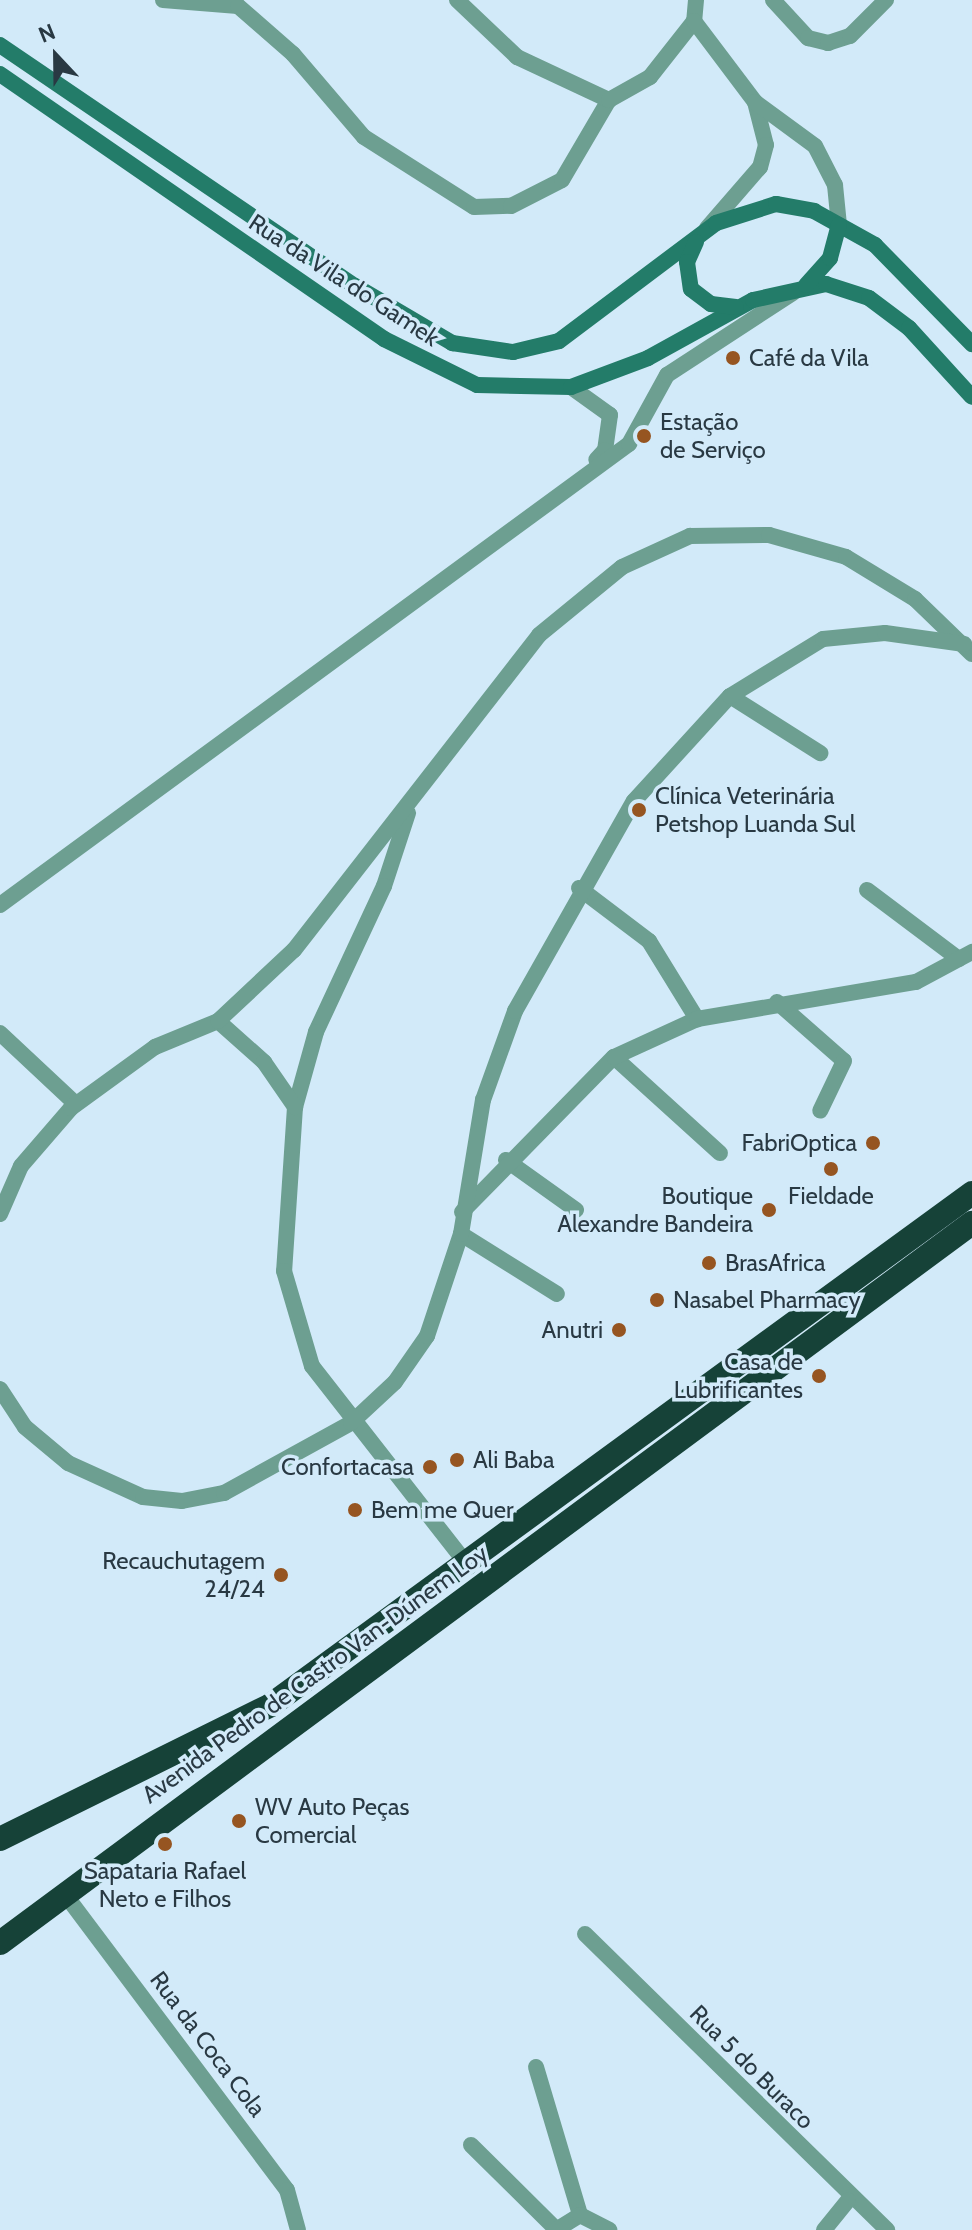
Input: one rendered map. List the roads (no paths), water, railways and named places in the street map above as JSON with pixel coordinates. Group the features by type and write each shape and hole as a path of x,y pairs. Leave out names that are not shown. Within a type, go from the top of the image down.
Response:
{"highway":[{"name":"Avenida Pedro de Castro Van-Dúnem Loy","path":"0,1839 239,1726 469,1567 972,1193"},
{"name":"Avenida Pedro de Castro Van-Dúnem Loy","path":"0,1943 972,1223"}],"main road":[{"name":"Rua da Vila do Gamek","path":"0,45 355,286 452,343 513,352 559,341 736,213 776,204 839,225 894,259 972,344"},
{"name":"Rua da Vila do Gamek","path":"0,74 435,368 477,385 571,387 648,358 736,307 806,285 869,298 941,357 972,397"},
{"path":"806,285 830,258 839,225"},
{"path":"699,237 687,262 691,289 711,304 736,307"}],"street":[{"path":"163,0 238,6 293,54 364,137 474,207 511,206 562,180 609,100 650,77 694,21 696,0"},
{"path":"457,0 517,57 609,100"},
{"path":"773,0 808,38 828,43 850,36 886,0"},
{"path":"694,21 755,102 815,146 835,185 839,225"},
{"path":"699,237 765,158 755,102"},
{"path":"0,905 587,470 629,444 667,375 806,285"},
{"path":"571,387 610,415 605,450 587,470"},
{"path":"0,1214 21,1166 76,1104 155,1047 218,1021 294,950 409,808 539,635 622,567 690,536 769,535 846,557 915,599 968,649"},
{"path":"0,1389 25,1427 68,1463 143,1497 182,1501 224,1493 351,1423 395,1382 427,1336 461,1234 462,1212 483,1100 515,1011 579,888 634,801 730,696 823,639 885,633 968,649"},
{"path":"730,696 820,753"},
{"path":"409,808 389,872 316,1032 295,1107 284,1271 312,1366 351,1423 469,1567"},
{"path":"579,888 649,941 697,1019"},
{"path":"462,1212 506,1160 614,1057 697,1019 777,1002 916,982 965,956 867,890"},
{"path":"777,1002 844,1061 820,1111"},
{"path":"218,1021 264,1062 295,1107"},
{"path":"0,1033 76,1104"},
{"path":"614,1057 720,1153"},
{"path":"506,1160 576,1210"},
{"path":"461,1234 557,1294"},
{"name":"Rua da Coca Cola","path":"64,1893 287,2190 298,2230"},
{"name":"Rua 5 do Buraco","path":"585,1934 848,2200 887,2230"},
{"path":"536,2067 580,2215 609,2230"},
{"path":"471,2145 556,2230 580,2215"},
{"path":"824,2230 848,2200"}],"place":[{"name":"Café da Vila","path":"733,358"},
{"name":"Estação de Serviço","path":"644,436"},
{"name":"Clínica Veterinária Petshop Luanda Sul","path":"639,810"},
{"name":"FabriOptica","path":"873,1143"},
{"name":"Fieldade","path":"831,1169"},
{"name":"Boutique Alexandre Bandeira","path":"769,1210"},
{"name":"BrasAfrica","path":"709,1263"},
{"name":"Nasabel Pharmacy","path":"657,1300"},
{"name":"Anutri","path":"619,1330"},
{"name":"Casa de Lubrificantes","path":"819,1376"},
{"name":"Ali Baba","path":"457,1460"},
{"name":"Confortacasa","path":"430,1467"},
{"name":"Bem me Quer","path":"355,1510"},
{"name":"Recauchutagem 24/24","path":"281,1575"},
{"name":"WV Auto Peças Comercial","path":"239,1821"},
{"name":"Sapataria Rafael Neto e Filhos","path":"165,1844"}]}
